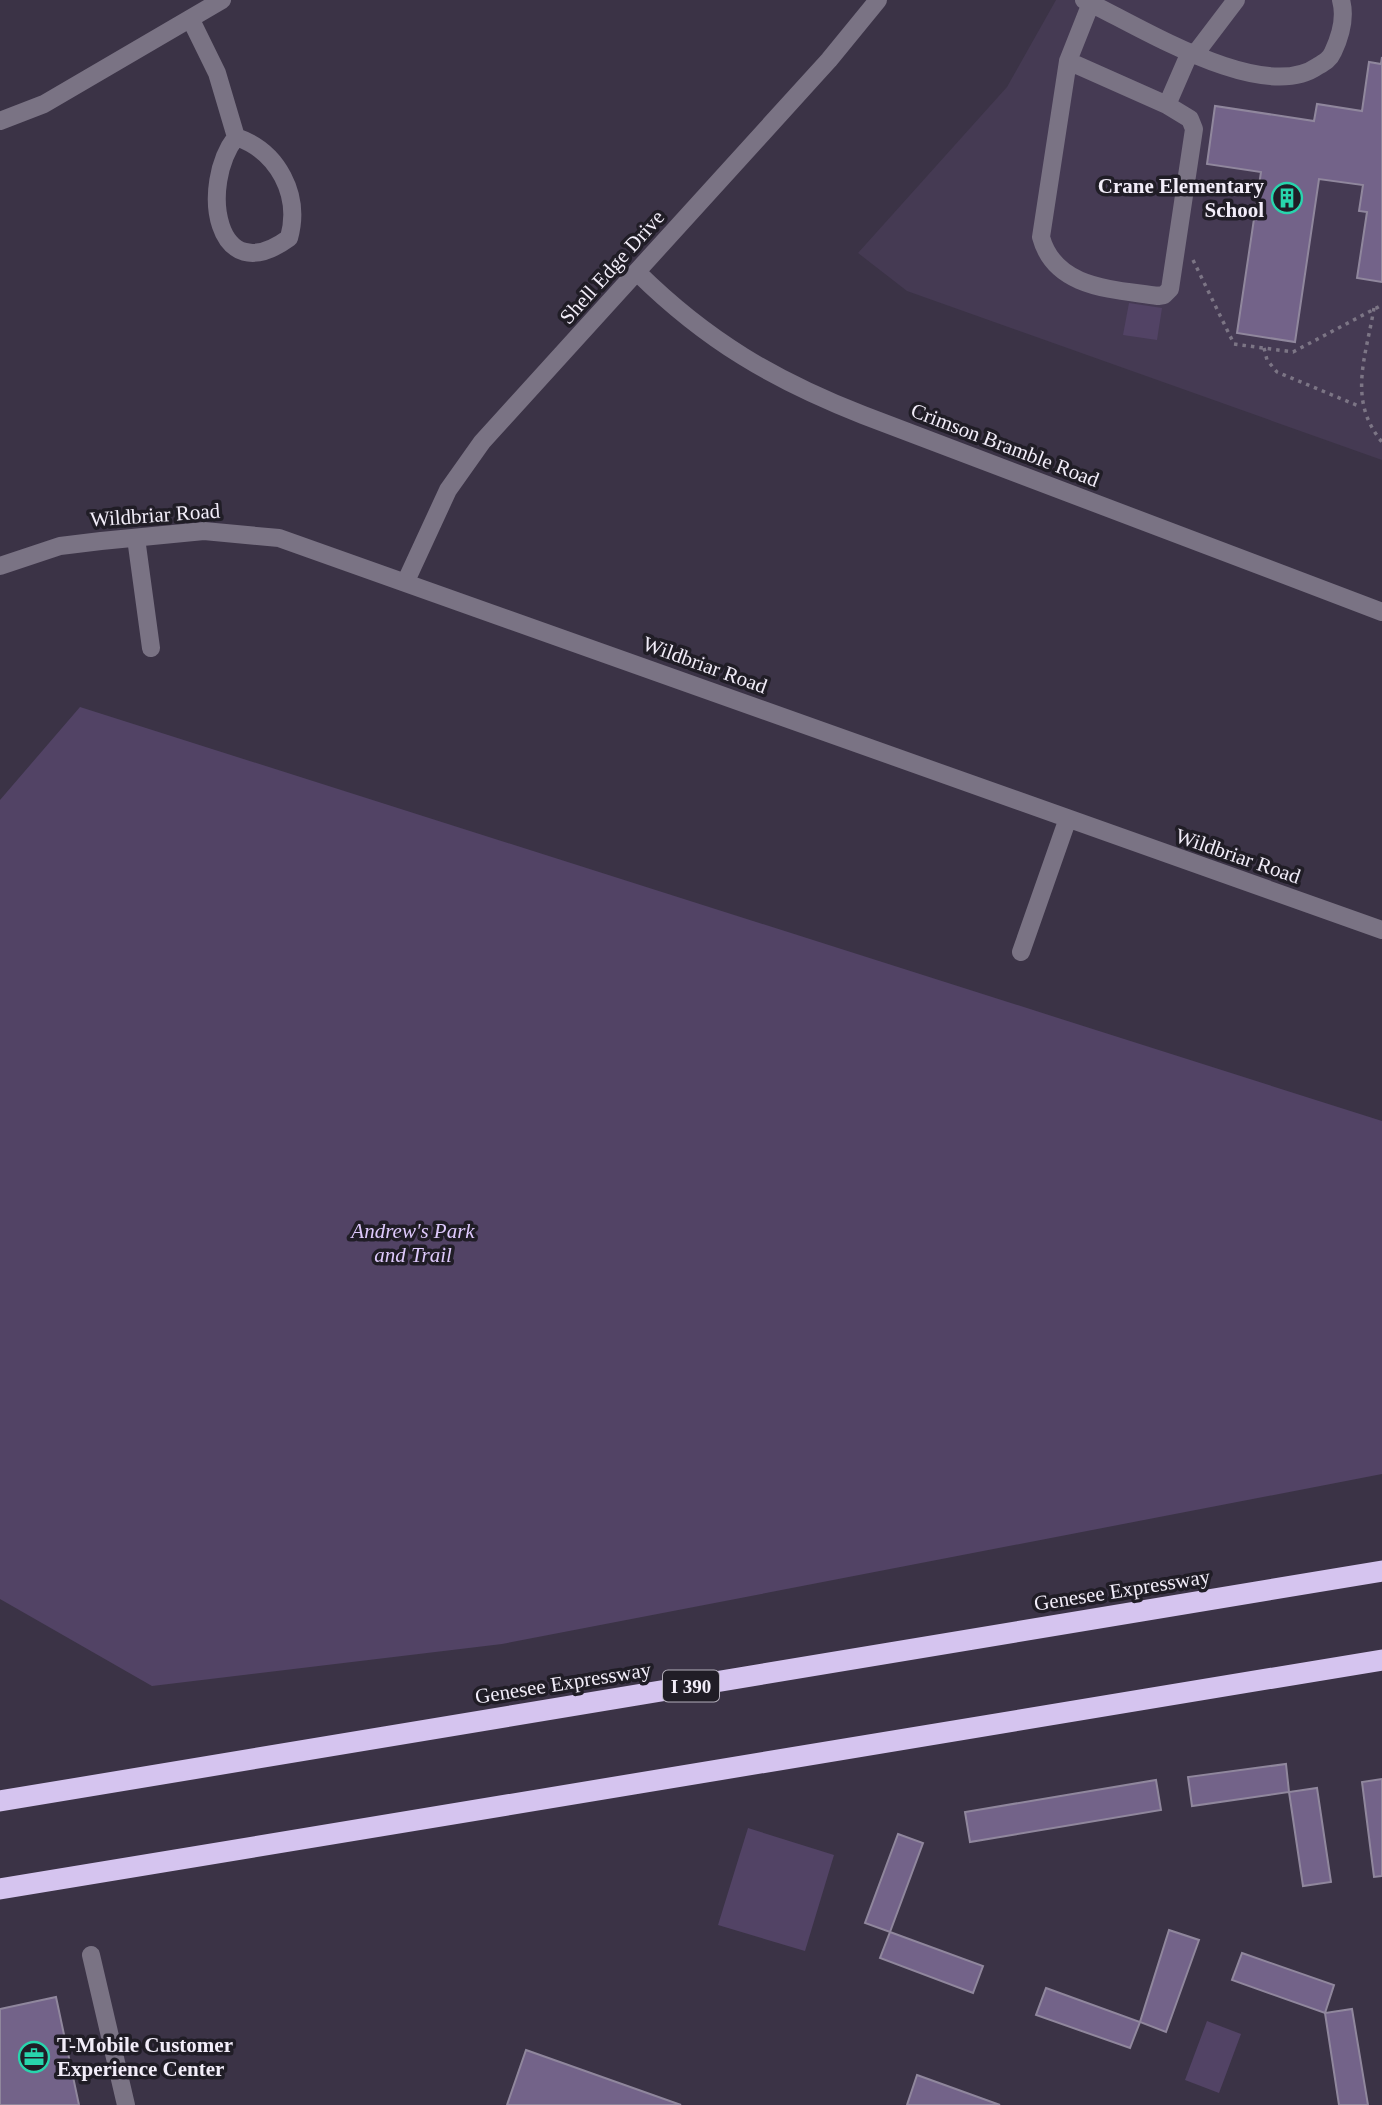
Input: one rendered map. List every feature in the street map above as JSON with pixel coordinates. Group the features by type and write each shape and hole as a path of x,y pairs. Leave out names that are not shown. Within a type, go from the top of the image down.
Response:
{"highway":[{"name":"Genesee Expressway","path":"0,1801 1382,1571"},
{"path":"0,1889 1382,1660"}],"street":[{"path":"0,121 44,104 222,0"},
{"name":"Shell Edge Drive","path":"406,581 448,490 482,442 829,60 878,0"},
{"path":"1167,104 1193,53 1237,0"},
{"path":"1068,61 1167,104 1194,124 1170,289 1164,295 1107,288 1073,279 1060,272 1051,261 1041,237 1068,61 1087,2 1223,67 1274,79 1307,75 1331,58 1343,30 1342,0"},
{"path":"191,20 216,73 236,136 220,166 215,184 216,206 224,236 234,246 246,252 262,252 289,238 292,212 281,170 274,160 260,147 236,136"},
{"name":"Crimson Bramble Road","path":"638,273 706,334 745,360 795,387 1382,612"},
{"name":"Wildbriar Road","path":"0,566 60,546 204,531 279,538 406,581 1067,821 1382,930"},
{"path":"136,538 151,648"},
{"path":"1021,952 1067,821"},
{"path":"91,1955 126,2105"}],"path":[{"path":"1179,232 1234,344 1293,352 1382,305"},
{"path":"1374,308 1360,391 1361,407 1382,442"},
{"path":"1264,348 1266,360 1277,372 1361,407"}],"shaded area":[{"path":"1056,0 1382,0 1382,460 907,291 858,253 1007,87"}],"green space":[{"path":"1129,303 1162,308 1157,340 1123,335"},
{"name":"Andrew's Park and Trail","path":"80,707 1382,1121 1382,1474 502,1644 152,1686 0,1599 0,800"},
{"path":"748,1828 834,1855 805,1951 718,1925"},
{"path":"1207,2021 1241,2034 1219,2093 1185,2080"}],"building":[{"name":"Crane Elementary School","path":"1382,57 1382,282 1357,278 1367,212 1359,211 1363,185 1319,179 1295,342 1237,333 1261,172 1207,164 1215,106 1314,121 1317,104 1362,111 1369,62 1381,64"},
{"path":"1286,1764 1289,1792 1192,1806 1188,1777"},
{"path":"1382,1779 1382,1876 1374,1877 1362,1782"},
{"path":"1156,1780 1161,1810 970,1842 965,1812"},
{"path":"1317,1788 1331,1882 1303,1886 1289,1792"},
{"path":"898,1834 923,1843 890,1932 865,1923"},
{"path":"1169,1930 1199,1940 1166,2032 1140,2022"},
{"path":"890,1932 983,1966 973,1993 880,1958"},
{"path":"1242,1953 1334,1985 1325,2013 1232,1980"},
{"path":"1046,1988 1140,2022 1130,2048 1036,2015"},
{"name":"T-Mobile Customer Experience Center","path":"56,1997 79,2105 0,2105 0,2009"},
{"path":"1352,2009 1368,2105 1339,2105 1325,2013"},
{"path":"526,2050 681,2105 507,2105"},
{"path":"917,2075 1000,2105 907,2105"}],"place":[{"name":"Crane Elementary School","path":"1287,198"},
{"name":"T-Mobile Customer Experience Center","path":"34,2057"}]}
